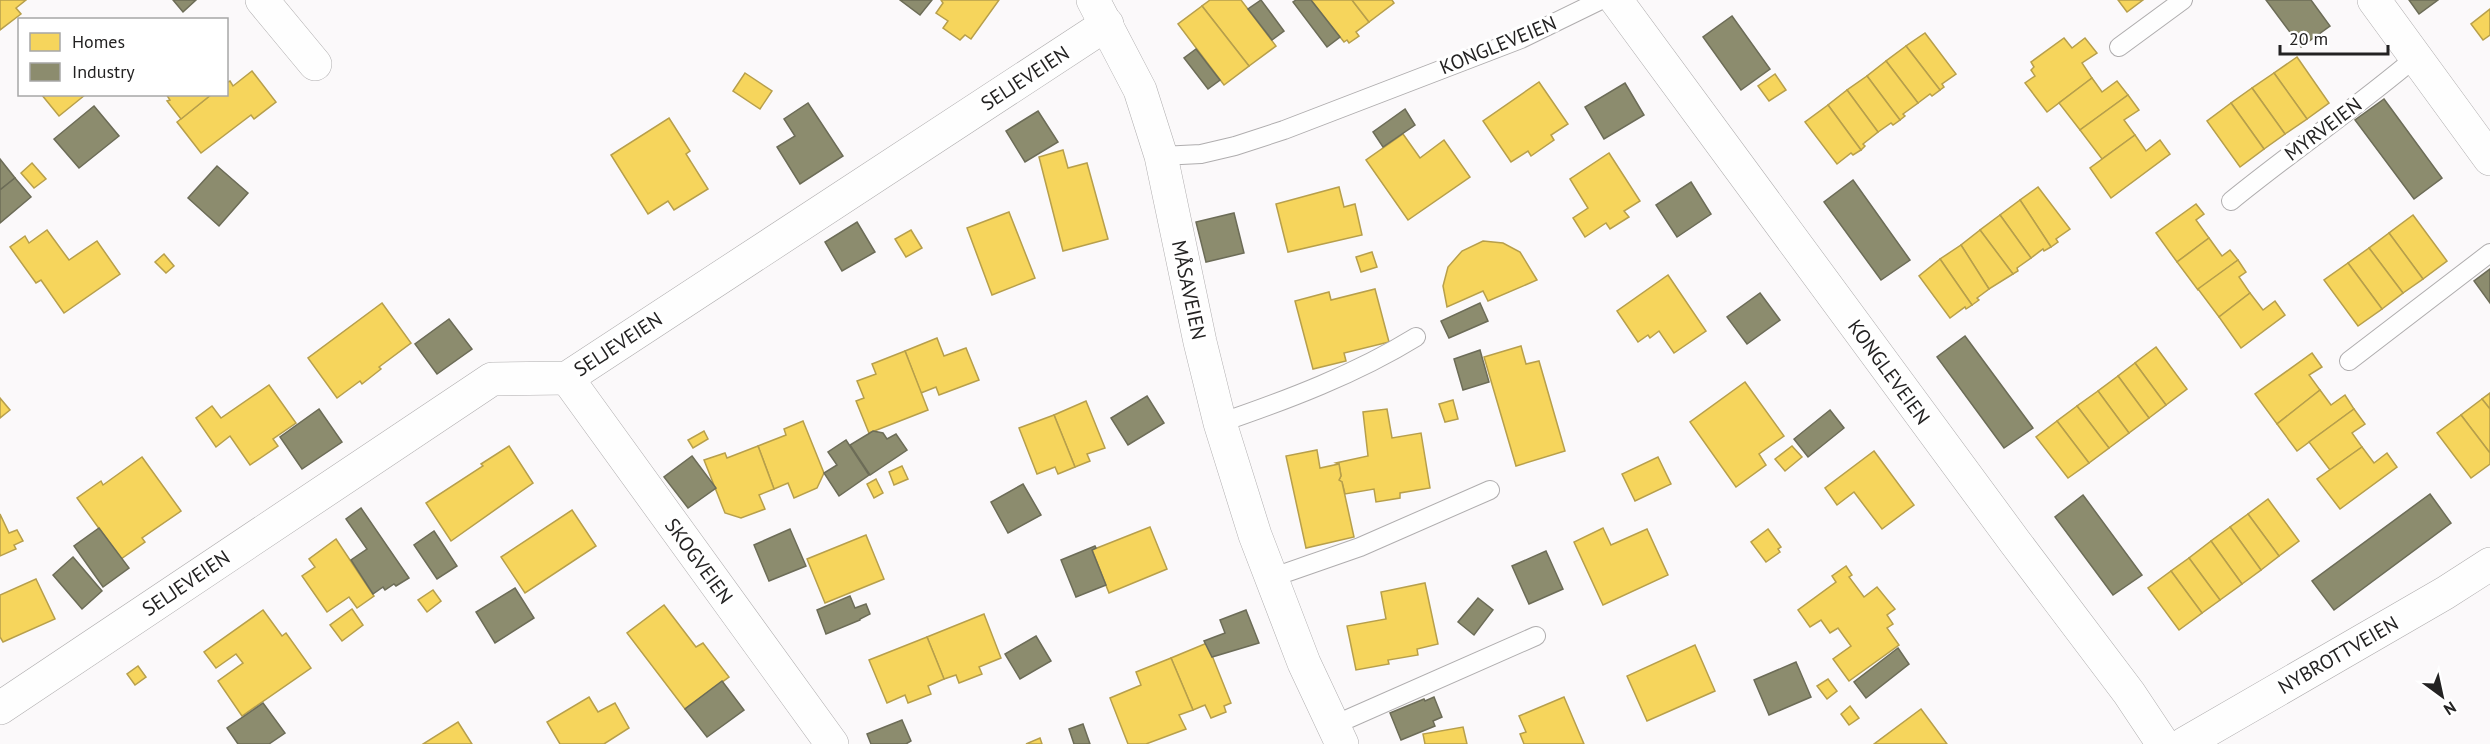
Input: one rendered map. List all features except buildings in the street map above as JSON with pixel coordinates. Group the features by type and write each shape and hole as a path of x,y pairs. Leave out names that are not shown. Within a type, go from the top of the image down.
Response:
{"street":[{"path":"262,0 315,64"},
{"name":"KONGLEVEIEN","path":"1616,0 2129,693 2163,744"},
{"path":"2374,0 2490,159"},
{"name":"MÅSAVEIEN","path":"1100,12 1140,90 1161,156 1200,342 1220,423 1255,535 1304,663 1337,735"},
{"name":"SELJEVEIEN","path":"0,708 492,379 567,378 1100,12"},
{"name":"SKOGVEIEN","path":"567,378 832,744"},
{"name":"NYBROTTVEIEN","path":"2184,744 2445,593 2490,564"}],"lane":[{"name":"KONGLEVEIEN","path":"1161,156 1201,154 1284,130 1521,39 1601,0"},
{"path":"2119,47 2183,0"},
{"name":"MYRVEIEN","path":"2231,201 2416,57"},
{"path":"2349,361 2490,253"},
{"path":"1220,423 1331,380 1416,337"},
{"path":"1271,578 1360,547 1490,490"},
{"name":"MÅSAVEIEN","path":"1337,735 1536,636"}]}
